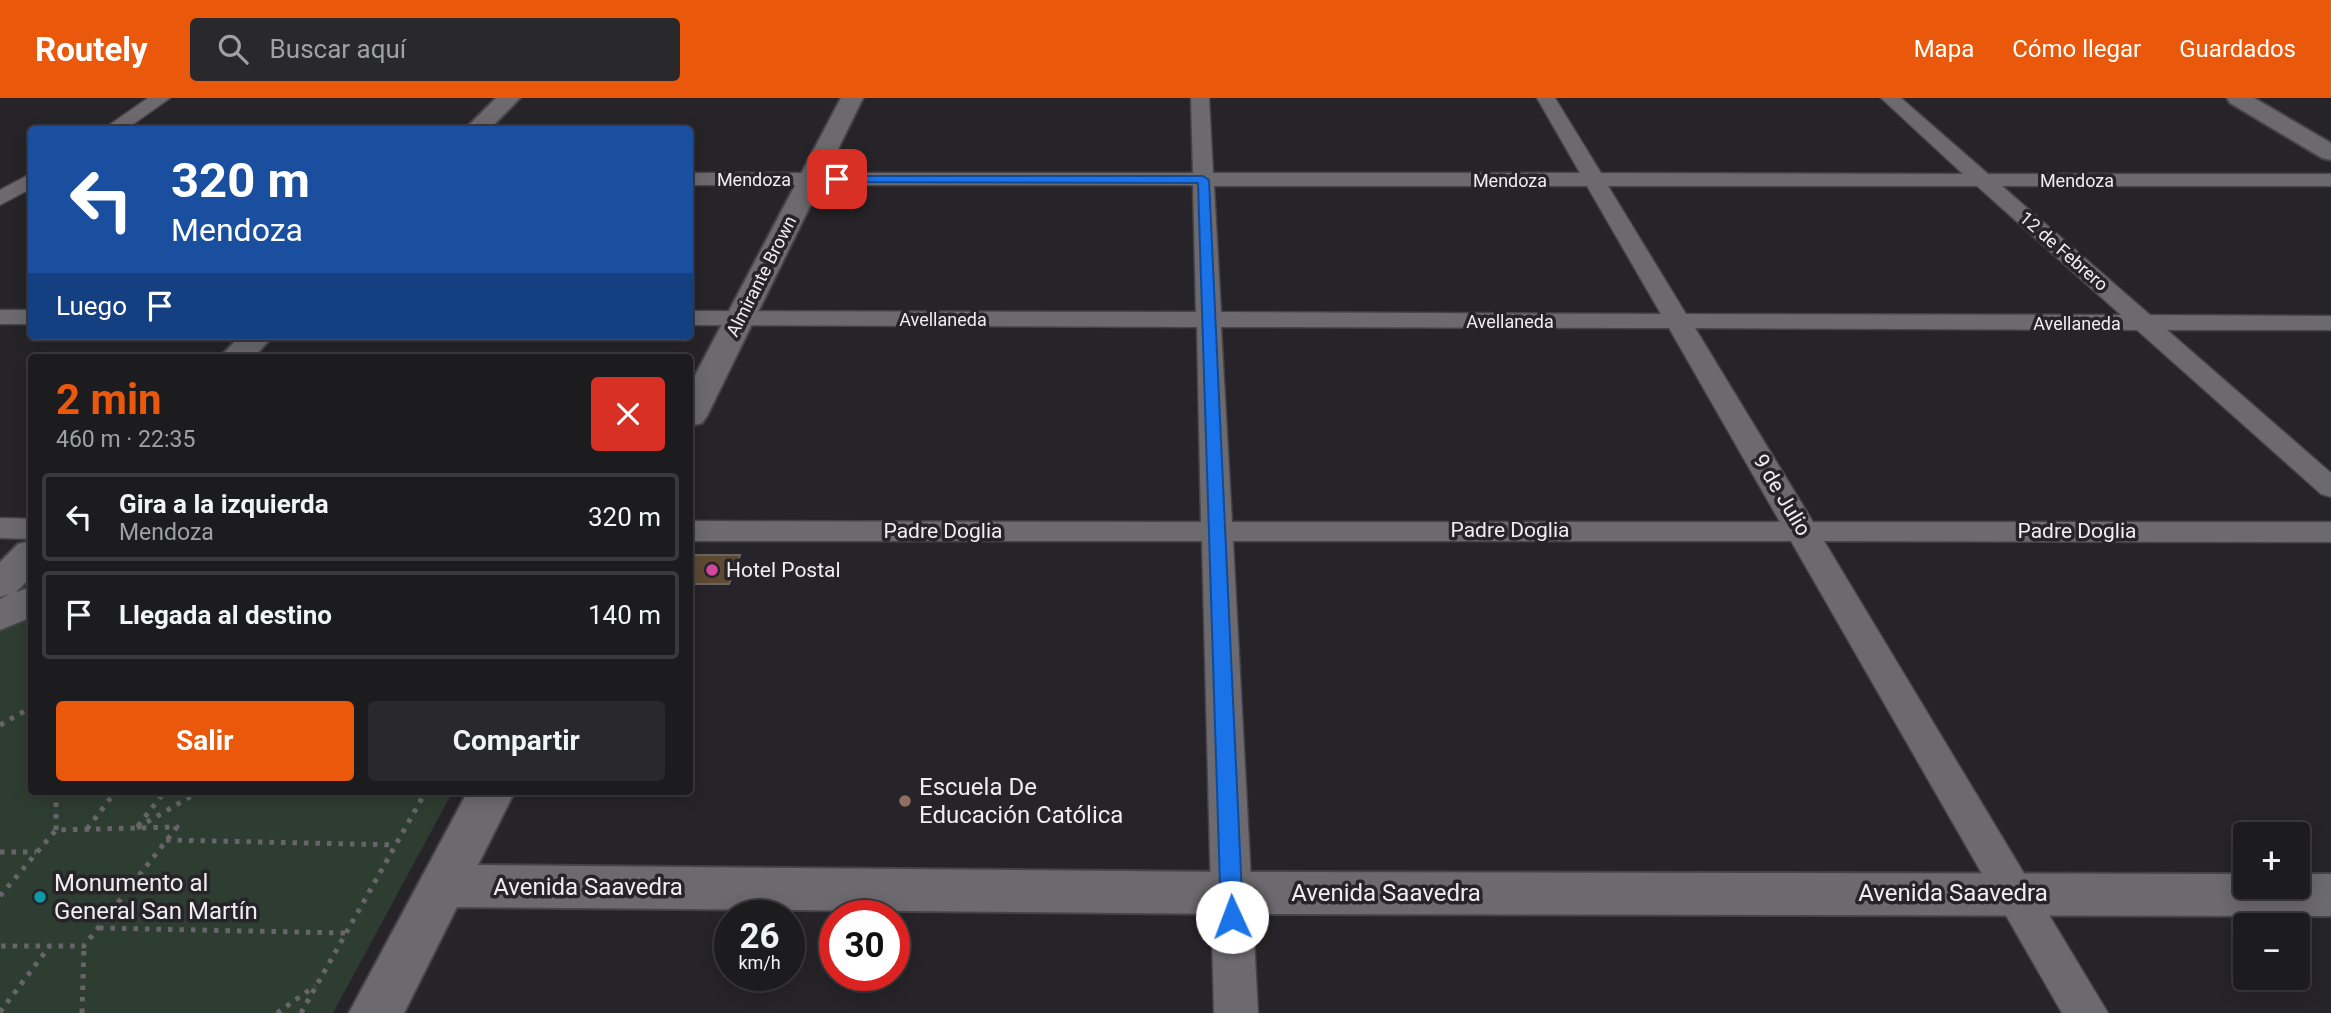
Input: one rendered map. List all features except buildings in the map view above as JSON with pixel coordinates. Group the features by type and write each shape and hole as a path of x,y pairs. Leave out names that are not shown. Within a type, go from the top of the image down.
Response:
{"street":[{"path":"117,126 161,98"},
{"path":"479,126 509,98"},
{"name":"Almirante Brown","path":"693,410 852,98"},
{"path":"1200,98 1236,1013"},
{"name":"9 de Julio","path":"1546,98 2086,1013"},
{"name":"12 de Febrero","path":"1890,98 2331,488"},
{"path":"2238,98 2331,153"},
{"path":"2258,98 2331,141"},
{"path":"0,178 28,179"},
{"name":"Mendoza","path":"693,179 2331,180"},
{"path":"0,199 28,182"},
{"path":"0,317 28,317"},
{"name":"Avellaneda","path":"693,318 2331,323"},
{"path":"239,354 254,340"},
{"path":"0,528 28,528"},
{"name":"Padre Doglia","path":"693,531 2331,532"},
{"path":"0,583 28,557"},
{"path":"0,616 28,602"},
{"path":"376,1013 490,795"},
{"name":"Avenida Saavedra","path":"442,886 1231,893 2331,895"}],"path":[{"path":"0,725 28,709"},
{"path":"0,896 56,830 56,795"},
{"path":"86,830 113,795"},
{"path":"137,828 162,795"},
{"path":"137,828 193,795"},
{"path":"419,795 421,801"},
{"path":"301,1013 424,795"},
{"path":"56,830 177,827 84,946 82,1013"},
{"path":"166,840 396,845"},
{"path":"0,852 37,852"},
{"path":"98,928 346,933"},
{"path":"0,946 84,946"},
{"path":"0,1012 50,946"},
{"path":"277,1013 318,983"}],"green space":[{"path":"28,612 28,795 451,795 333,1013 0,1013 0,627"}],"place":[{"name":"Hotel Postal","path":"712,570"},
{"name":"Escuela De Educación Católica","path":"905,801"},
{"name":"Monumento al General San Martín","path":"40,897"}],"route":[{"path":"837,179 1203,180 1232,917"}]}
